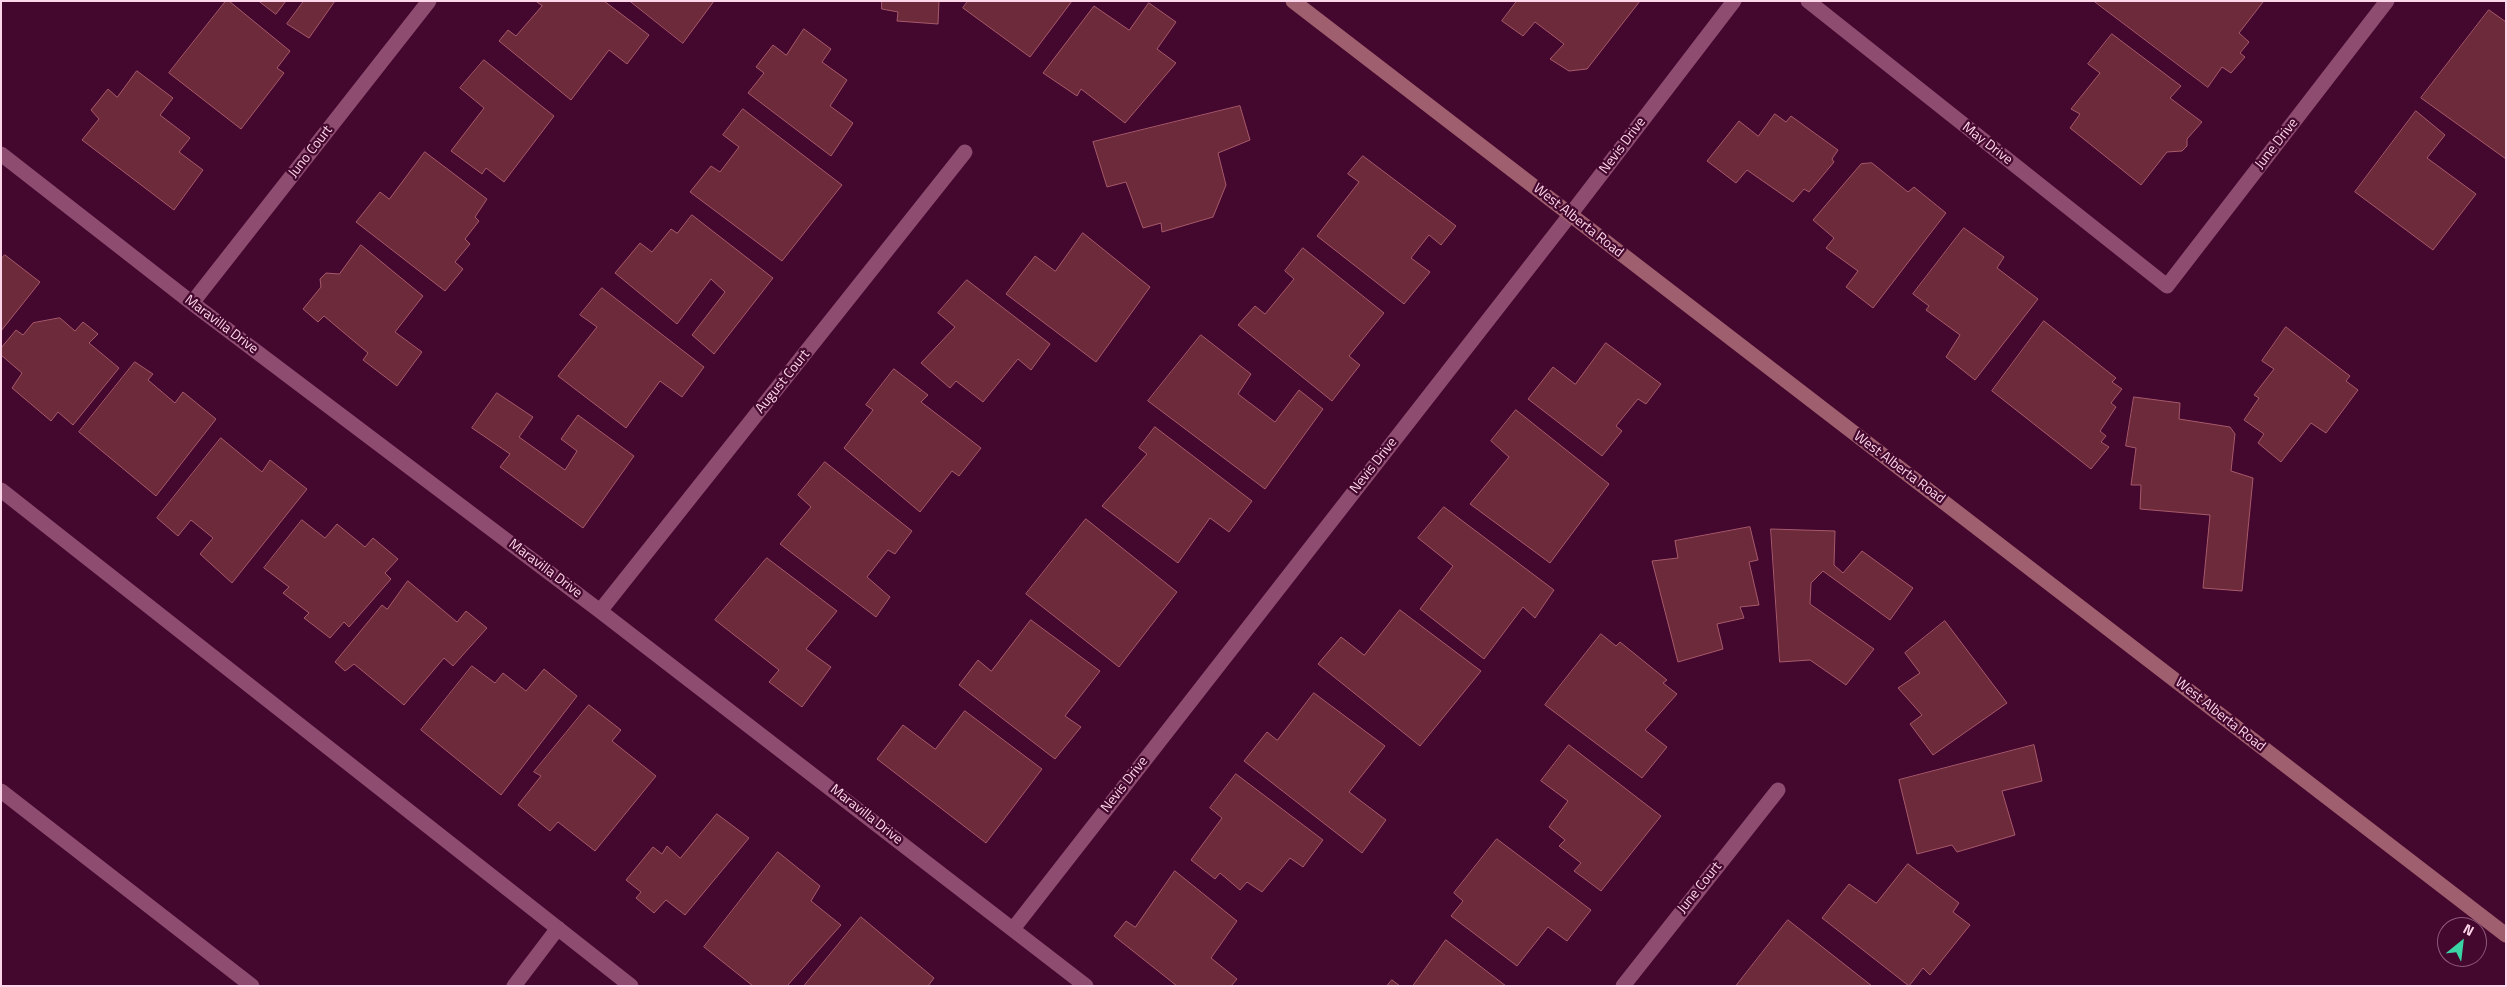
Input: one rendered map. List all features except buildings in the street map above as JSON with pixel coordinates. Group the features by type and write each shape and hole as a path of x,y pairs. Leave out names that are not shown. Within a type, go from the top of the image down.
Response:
{"street":[{"name":"Juno Court","path":"192,303 429,1"},
{"name":"West Alberta Road","path":"1293,1 2506,935"},
{"name":"Nevis Drive","path":"1013,929 1570,215 1734,1"},
{"name":"May Drive","path":"1808,1 2167,286"},
{"name":"June Drive","path":"2167,286 2387,1"},
{"name":"August Court","path":"600,611 965,152"},
{"name":"Maravilla Drive","path":"1,154 192,303 600,611 1086,986"},
{"path":"1,490 631,986"},
{"name":"June Court","path":"1623,986 1778,790"},
{"path":"1,791 252,986"},
{"path":"514,986 558,928"}]}
